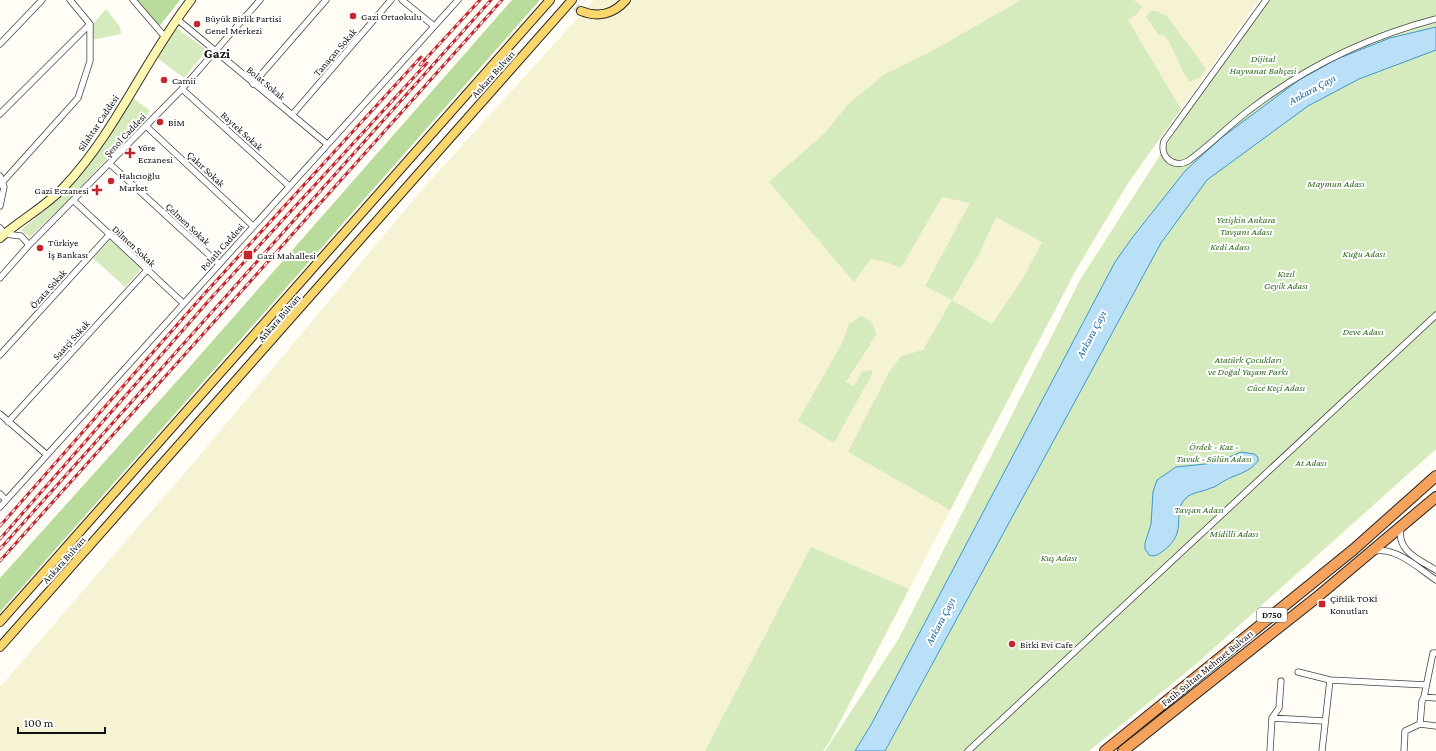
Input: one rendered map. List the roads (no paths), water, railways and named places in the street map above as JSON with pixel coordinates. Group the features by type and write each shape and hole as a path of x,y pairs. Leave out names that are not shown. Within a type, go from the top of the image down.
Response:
{"highway":[{"name":"Fatih Sultan Mehmet Bulvarı","path":"1105,751 1353,550 1436,476"},
{"name":"Fatih Sultan Mehmet Bulvarı","path":"1123,751 1374,551 1436,497"}],"main road":[{"name":"Silahtar Caddesi","path":"2,234 37,212 64,187 110,126 176,18 191,0"},
{"name":"Ankara Bulvarı","path":"0,622 550,0"},
{"name":"Ankara Bulvarı","path":"0,647 572,0"},
{"path":"581,11 592,15 609,13 626,0"}],"street":[{"path":"0,44 42,0"},
{"path":"1,184 78,98 90,62 90,24 70,0"},
{"path":"133,0 165,37"},
{"name":"Şenol Caddesi","path":"0,278 29,245 74,201 182,89 260,0"},
{"path":"253,84 326,0"},
{"name":"Tanaçan Sokak","path":"292,115 391,0"},
{"path":"402,0 434,26"},
{"name":"Polatlı Caddesi","path":"0,507 46,454 458,0"},
{"path":"1266,0 1164,141 1164,154 1171,162 1182,164 1188,161 1257,104 1320,64 1376,38 1436,19"},
{"name":"Bolat Sokak","path":"176,18 253,84 327,144"},
{"path":"0,114 90,24"},
{"name":"Baytek Sokak","path":"182,89 289,186"},
{"name":"Çakır Sokak","path":"146,126 253,226"},
{"name":"Çelmen Sokak","path":"110,164 219,264"},
{"path":"0,176 1,184 4,187 0,206"},
{"name":"Dilmen Sokak","path":"74,201 183,303"},
{"path":"2,234 21,236 29,245"},
{"name":"Özata Sokak","path":"0,355 109,235"},
{"name":"Saatçi Sokak","path":"8,422 147,270"},
{"path":"968,751 1436,315"},
{"path":"0,414 46,454"},
{"path":"0,494 6,500"},
{"path":"1401,528 1400,542 1406,550 1436,570"},
{"path":"1374,551 1380,550 1394,552 1436,580"},
{"path":"1420,724 1422,701 1433,653 1436,653"},
{"path":"1298,672 1330,680 1426,685"},
{"path":"1322,751 1324,721 1330,680"},
{"path":"1270,751 1272,718 1279,708 1281,681"},
{"path":"1424,697 1436,698"},
{"path":"1272,718 1324,721"},
{"path":"1404,751 1405,731 1420,724 1436,726"}],"water":[{"name":"Ankara Çayı","path":"1436,27 1436,50 1359,79 1308,106 1207,180 1161,243 885,751 855,751 872,723 1115,262 1185,171 1221,138 1299,80 1337,59 1390,38"},
{"path":"1241,452 1254,454 1258,457 1258,461 1251,468 1215,487 1191,494 1186,498 1179,510 1178,530 1176,537 1160,554 1155,556 1149,555 1145,549 1145,543 1151,524 1153,492 1157,480 1176,467 1215,463"}],"tunnel":[{"path":"566,0 581,11"}],"railway":[{"path":"420,65 480,0"},
{"path":"0,549 491,0"},
{"path":"0,561 502,0"},
{"path":"0,526 206,292 421,57"},
{"path":"0,539 212,297 427,63"}],"place":[{"name":"Gazi Ortaokulu","path":"353,16"},
{"name":"Büyük Birlik Partisi Genel Merkezi","path":"197,24"},
{"name":"Camii","path":"164,80"},
{"name":"BİM","path":"160,122"},
{"name":"Yöre Eczanesi","path":"130,153"},
{"name":"Halıcıoğlu Market","path":"111,181"},
{"name":"Gazi Eczanesi","path":"97,190"},
{"name":"Türkiye İş Bankası","path":"40,248"},
{"name":"Gazi Mahallesi","path":"248,255"},
{"name":"Çiftlik TOKİ Konutları","path":"1322,604"},
{"name":"Bitki Evi Cafe","path":"1012,644"}],"district":[{"name":"Gazi","path":"217,53"}],"park label":[{"name":"Dijital Hayvanat Bahçesi","path":"1263,64"},
{"name":"Maymun Adası","path":"1336,183"},
{"name":"Yetişkin Ankara Tavşanı Adası","path":"1246,224"},
{"name":"Kedi Adası","path":"1230,246"},
{"name":"Kuğu Adası","path":"1364,253"},
{"name":"Kızıl Geyik Adası","path":"1286,278"},
{"name":"Deve Adası","path":"1363,331"},
{"name":"Atatürk Çocukları ve Doğal Yaşam Parkı","path":"1248,364"},
{"name":"Cüce Keçi Adası","path":"1276,387"},
{"name":"Ördek - Kaz - Tavuk - Sülün Adası","path":"1214,452"},
{"name":"At Adası","path":"1311,462"},
{"name":"Tavşan Adası","path":"1199,509"},
{"name":"Midilli Adası","path":"1234,533"},
{"name":"Kuş Adası","path":"1059,557"}]}
